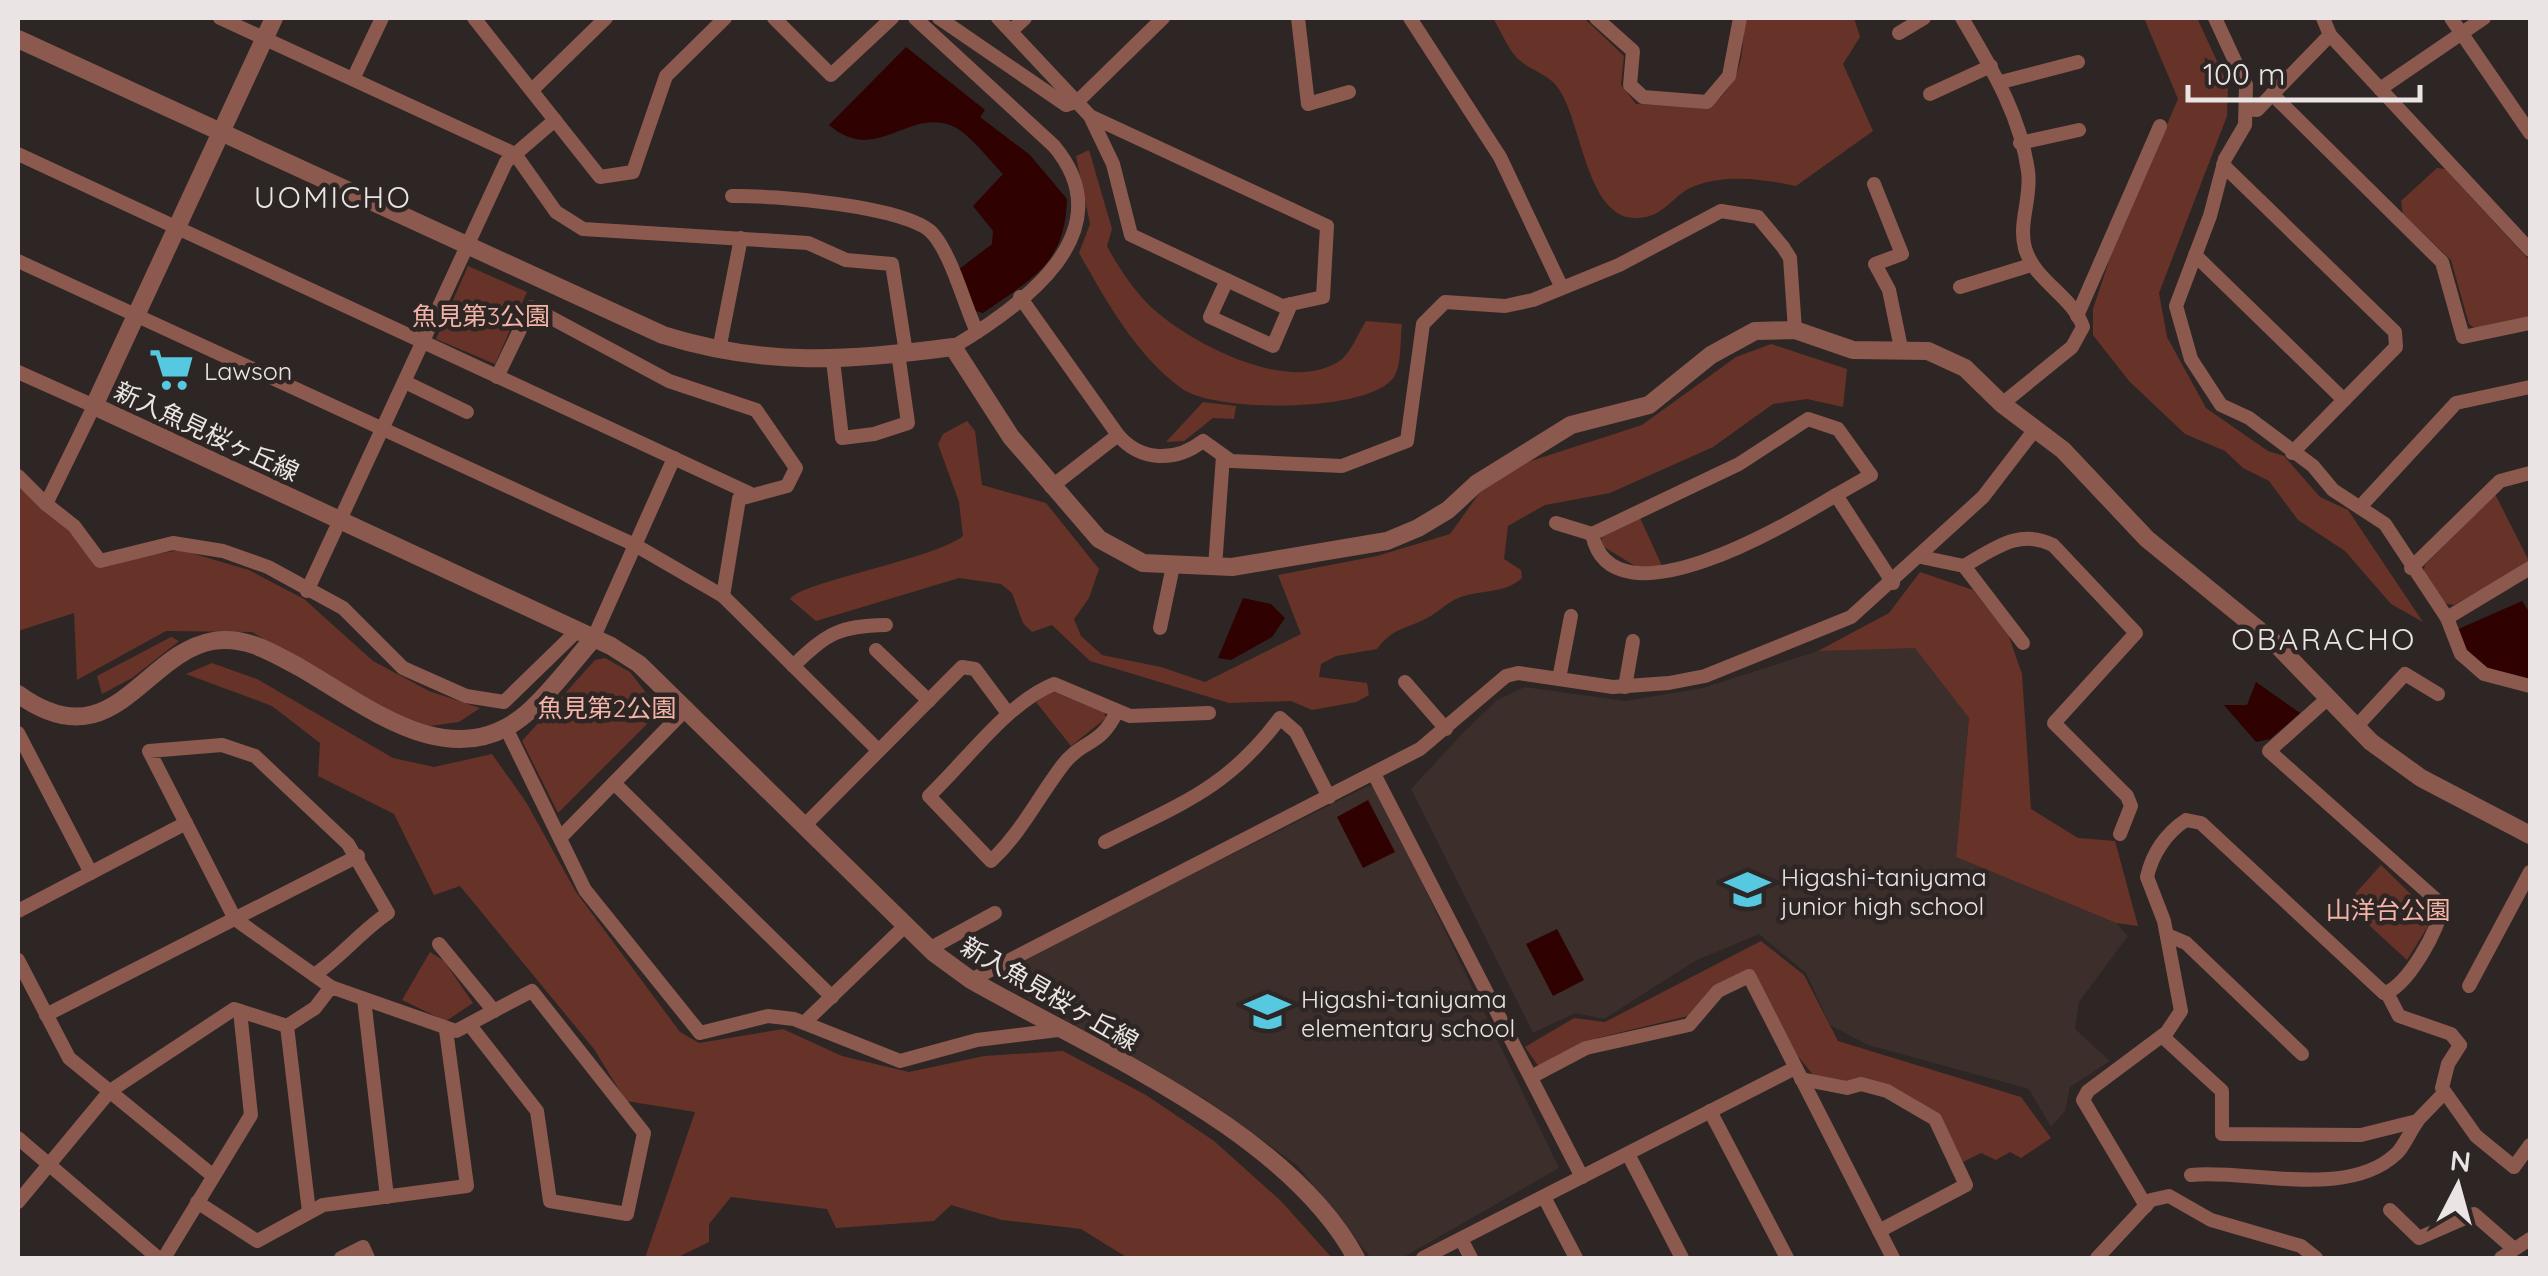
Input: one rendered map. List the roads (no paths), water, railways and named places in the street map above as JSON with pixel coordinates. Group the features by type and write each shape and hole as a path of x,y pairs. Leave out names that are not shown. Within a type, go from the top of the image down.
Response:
{"street":[{"path":"220,18 515,154 543,198 583,229 694,240 741,238 808,243 846,260 892,264 908,423 874,434 842,438 832,360"},
{"name":"新入魚見桜ヶ丘線","path":"274,18 94,406 585,635 639,664 930,948 971,980 1237,1132 1318,1202 1356,1258"},
{"path":"353,79 382,18"},
{"path":"474,18 600,177 633,172 666,76 725,18"},
{"path":"532,90 606,18"},
{"path":"774,18 831,75 892,18"},
{"path":"18,39 626,320 719,350 768,358 832,360 953,347 1020,297 1068,252 1078,211 1074,176 1054,146 915,18"},
{"path":"939,18 1066,105 1078,101 1163,18"},
{"path":"998,18 1090,116 1114,164 1131,235 1282,306 1322,297 1327,226 1090,116"},
{"path":"1011,31 1025,18"},
{"path":"1298,18 1308,104 1349,92"},
{"path":"1410,18 1500,157 1560,286"},
{"path":"1596,18 1632,52 1630,85 1643,96 1707,102 1729,76 1740,18"},
{"path":"1899,33 1924,18"},
{"path":"1962,18 2002,82 2020,143 2028,172 2024,244 2031,265 2077,316 2082,336 2002,404"},
{"path":"2216,18 2246,86 2245,125 2223,164 2176,313 2191,359 2221,406 2249,418 2385,524 2447,618 2461,654 2484,674 2530,686"},
{"path":"2323,18 2330,35 2530,250"},
{"path":"2451,18 2530,133"},
{"path":"2380,89 2484,18"},
{"path":"2246,109 2257,110 2330,35"},
{"path":"2002,82 2078,62"},
{"path":"1930,94 1991,66"},
{"path":"2272,94 2442,262 2464,337 2530,324"},
{"path":"307,592 506,162 556,120"},
{"path":"2077,316 2160,126"},
{"path":"2020,143 2079,130"},
{"path":"18,154 748,493"},
{"path":"2223,164 2395,332 2396,347 2292,453"},
{"path":"1874,184 1902,254 1875,264 1890,290 1901,348"},
{"path":"732,196 789,196 923,224 940,244 977,332"},
{"path":"1020,297 1132,451 1178,456 1203,441 1230,460 1342,466 1406,442 1417,352 1423,324 1432,312 1454,300 1517,304 1620,265 1721,211 1758,217 1790,258 1794,330"},
{"path":"719,350 741,238"},
{"path":"2195,255 2344,400"},
{"path":"18,260 635,545 723,596 877,749"},
{"path":"1960,287 2031,265"},
{"path":"1227,280 1210,316 1273,346 1291,304"},
{"path":"497,377 532,306 668,381 756,410 796,468 787,486 748,493 739,499 723,596"},
{"path":"953,347 1011,437 1099,539 1118,553 1143,563 1215,567 1303,558 1386,541 1448,510 1476,484 1571,425 1649,405 1711,355 1755,331 1794,330 1854,350 1901,348 1948,358 2082,468 2147,539 2276,644 2356,727 2421,778 2530,834"},
{"path":"18,372 94,406 46,504"},
{"path":"404,382 467,412"},
{"path":"2360,507 2456,403 2530,387"},
{"path":"1556,523 1592,534 1739,464 1808,419 1838,429 1871,475 1799,518 1671,574 1620,570 1597,552 1592,534"},
{"path":"971,980 1420,750 1506,676 1518,672 1626,688 1705,676 1850,618 1921,558 1983,497 2036,428"},
{"path":"1051,487 1118,436"},
{"path":"1215,567 1223,456"},
{"path":"18,694 55,713 92,713 114,706 206,642 245,640 422,736 456,741 506,728 527,713 585,635 635,545 674,458"},
{"path":"2411,568 2500,481 2530,473"},
{"path":"18,476 74,526 100,561 173,543 222,550 268,567 307,592 343,608 403,668 466,696 504,702 585,635"},
{"path":"1836,496 1893,583"},
{"path":"1921,558 1964,566 2013,539 2043,540 2054,545 2136,633 2054,723 2127,796 2131,806 2120,834"},
{"path":"1160,628 1173,566"},
{"path":"1964,566 2023,642"},
{"path":"2447,618 2530,568"},
{"path":"1559,679 1571,616"},
{"path":"793,666 837,630 886,625"},
{"path":"1626,688 1633,641"},
{"path":"876,650 930,700"},
{"path":"806,825 962,667 975,669 1007,712"},
{"path":"2356,727 2405,674 2438,694"},
{"path":"1406,682 1446,728"},
{"path":"1116,711 1107,732 1064,763 1016,837 990,861 928,796 976,751 1007,712 1059,684 1130,716 1209,713"},
{"path":"2326,699 2270,751 2442,906 2441,920 2401,983 2388,993"},
{"path":"562,836 687,708"},
{"path":"1105,842 1221,783 1280,718 1296,732 1330,797"},
{"path":"506,728 585,890 700,1033 768,1016 804,1024 900,1061 977,1040 1058,1030"},
{"path":"18,733 91,872"},
{"path":"314,975 333,962 354,936 388,914 358,856 255,756 222,745 149,751 235,919 314,975 331,987 446,1030 469,1024 532,991 644,1132 628,1214 550,1202 538,1111 469,1024"},
{"path":"1374,774 1582,1177"},
{"path":"614,783 832,997"},
{"path":"2146,1206 2083,1100 2088,1091 2162,1036 2181,1011 2167,935 2148,871 2156,851 2177,826 2194,820 2372,986 2388,993 2399,1016 2451,1034 2460,1045 2448,1064 2444,1093 2417,1121 2396,1154 2368,1170 2303,1181 2223,1172 2191,1175"},
{"path":"18,911 186,823"},
{"path":"46,1015 358,856"},
{"path":"2469,986 2530,872"},
{"path":"930,948 995,913"},
{"path":"804,1024 906,925"},
{"path":"2167,935 2186,943 2302,1054"},
{"path":"439,944 494,1011"},
{"path":"18,960 69,1058 212,1175"},
{"path":"1531,1077 1586,1048 1690,1025 1718,991 1748,976 1894,1258"},
{"path":"287,1026 315,1008 331,987"},
{"path":"364,999 388,1197"},
{"path":"18,1202 110,1091 234,1009 287,1026"},
{"path":"18,1138 161,1258 251,1115 240,1011"},
{"path":"287,1026 309,1212"},
{"path":"196,1202 257,1240 323,1205 467,1186 446,1030"},
{"path":"2162,1036 2222,1092 2222,1134 2361,1135 2417,1121"},
{"path":"1422,1258 1710,1112 1798,1074 1847,1088 1860,1084 1887,1091 1935,1119 1966,1185 1879,1231"},
{"path":"2444,1093 2476,1136 2514,1167 2530,1145"},
{"path":"1710,1112 1787,1258"},
{"path":"1628,1154 1682,1258"},
{"path":"2096,1258 2160,1196 2178,1198 2211,1220 2301,1246 2316,1258"},
{"path":"1544,1197 1576,1258"},
{"path":"2390,1210 2419,1238 2474,1214 2508,1254 2530,1238"},
{"path":"1461,1239 1471,1258"},
{"path":"341,1258 363,1247 368,1258"}],"place":[{"name":"Lawson","path":"171,370"},
{"name":"Higashi-taniyama junior high school","path":"1748,890"},
{"name":"Higashi-taniyama elementary school","path":"1268,1012"}],"district":[{"name":"UOMICHO","path":"333,197"},
{"name":"OBARACHO","path":"2324,639"}],"park label":[{"name":"魚見第3公園","path":"481,315"},
{"name":"魚見第2公園","path":"607,707"},
{"name":"山洋台公園","path":"2388,909"}]}
